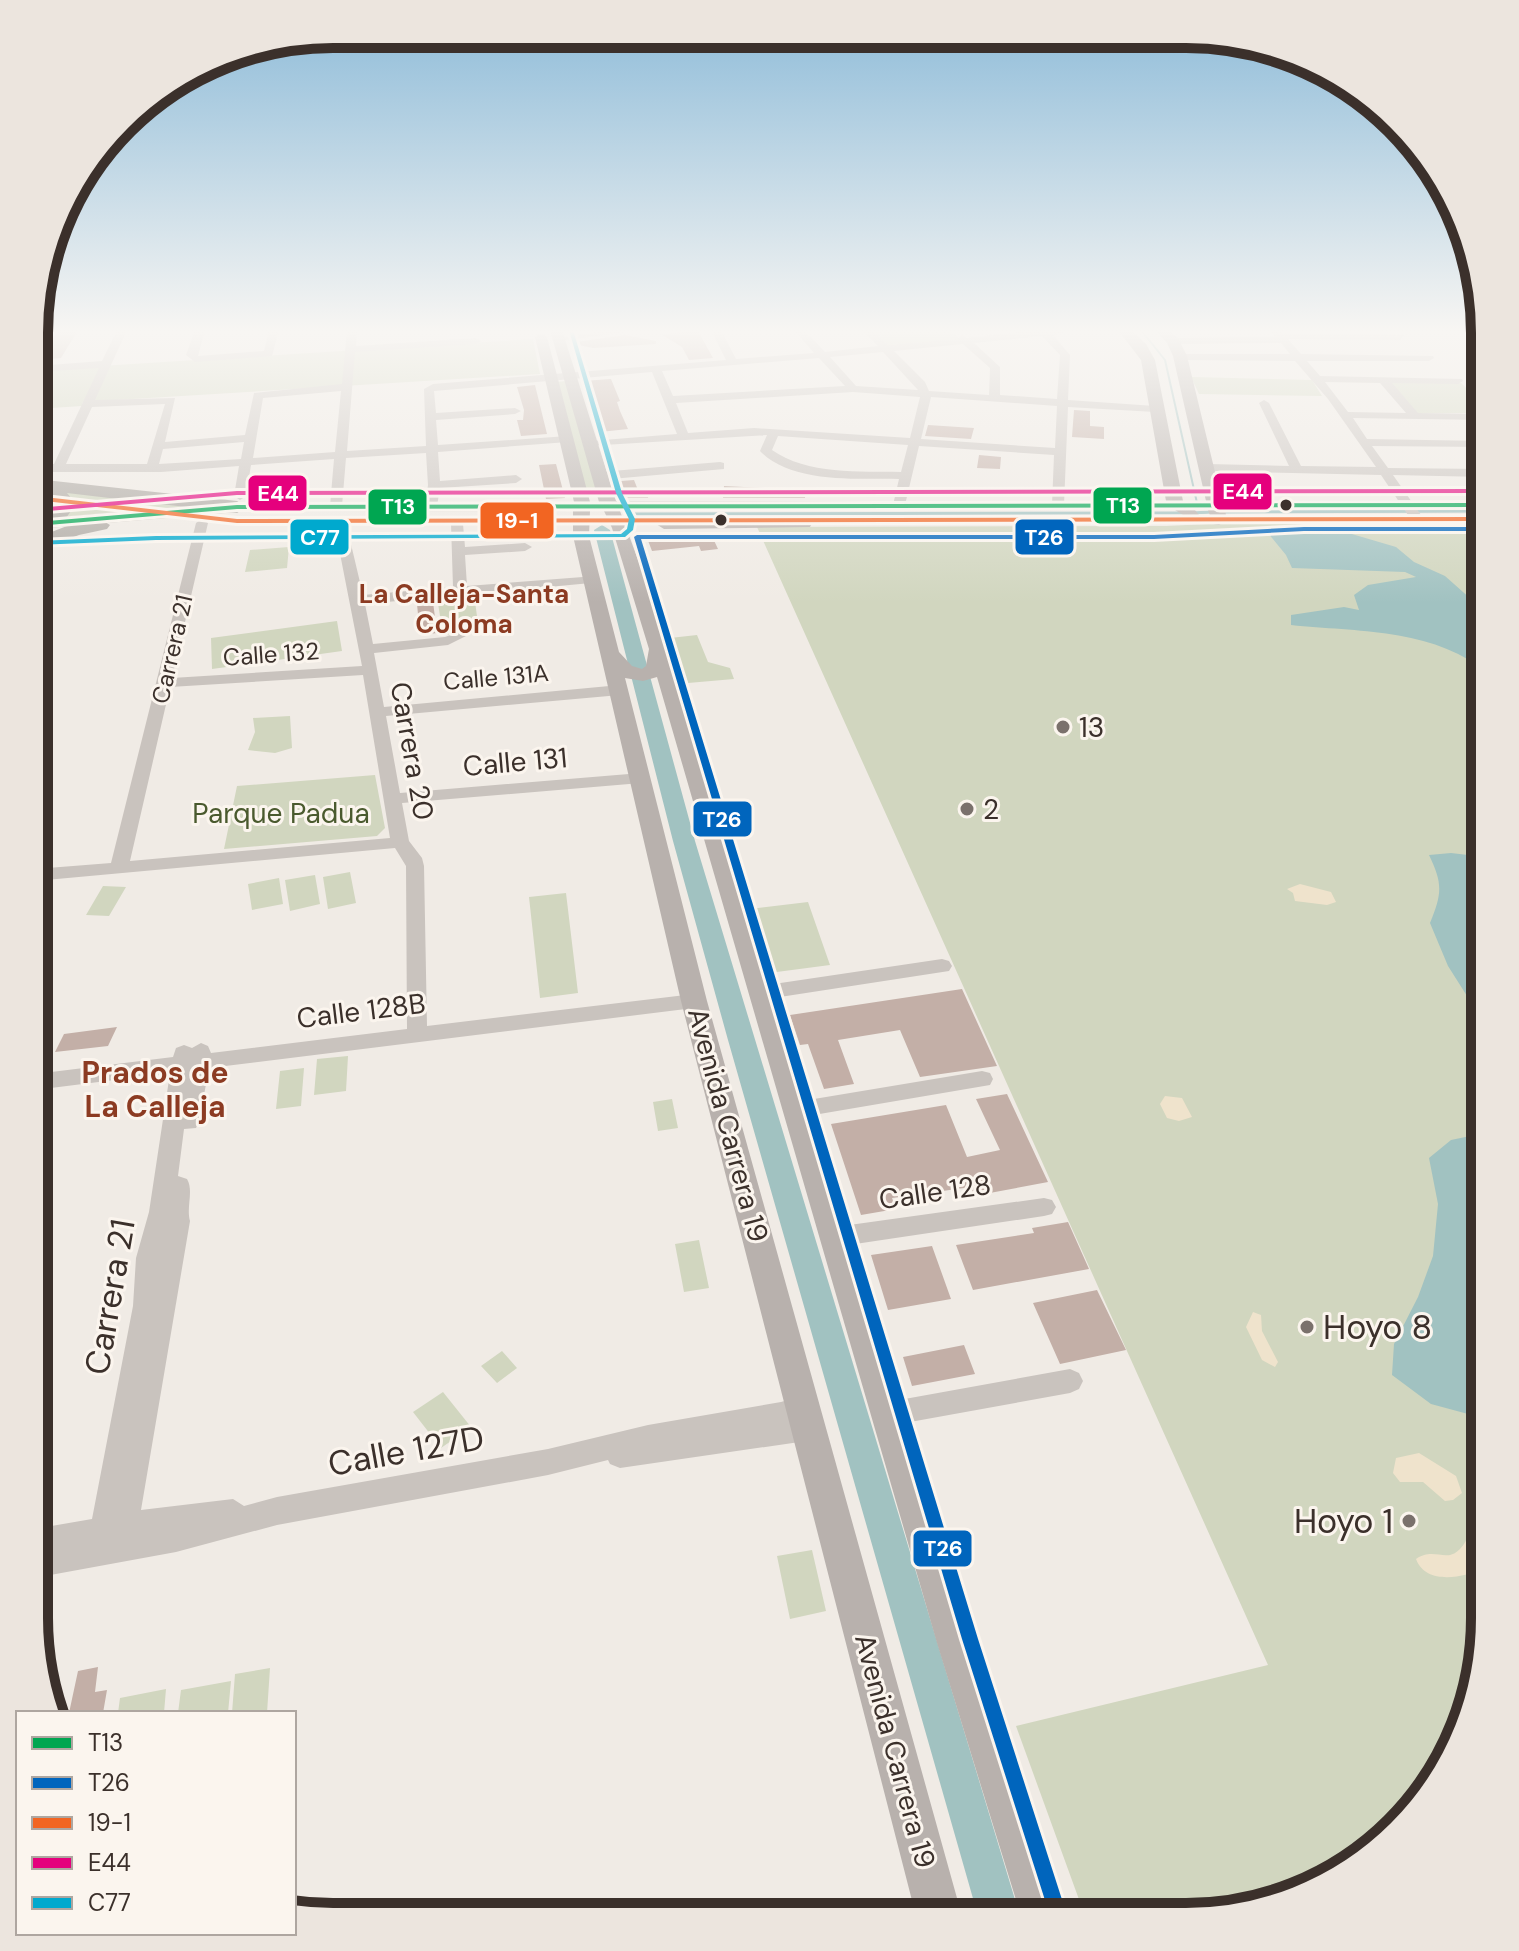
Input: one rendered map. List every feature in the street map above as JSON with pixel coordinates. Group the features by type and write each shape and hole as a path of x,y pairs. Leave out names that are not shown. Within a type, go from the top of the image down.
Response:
{"highway":[{"path":"48,485 238,501"},
{"path":"48,496 60,497 67,504 59,514 48,519"},
{"path":"48,540 74,530 100,525"}],"main road":[{"name":"Avenida Carrera 19","path":"563,421 591,579 611,655 626,692 641,778 693,997 935,1902"},
{"path":"584,421 609,506 618,523 667,693 1040,1902"},
{"path":"1161,421 1202,511"},
{"path":"1197,421 1208,468 1202,511"},
{"path":"48,524 238,501 333,515"},
{"path":"60,527 199,516 333,515 454,519 582,515 600,512 609,506 1058,505 1202,511"},
{"path":"48,526 281,523 431,506 582,515 618,523 1202,511 1411,510 1471,506"},
{"path":"1411,510 1471,514"},
{"path":"626,692 657,659"},
{"path":"626,692 649,688 667,693"}],"street":[{"path":"58,468 80,421"},
{"path":"152,468 166,421"},
{"path":"238,501 252,421"},
{"name":"Carrera 20","path":"343,421 333,515 358,600 400,842 413,858 415,866 417,1030"},
{"path":"431,421 434,485 431,506"},
{"path":"678,421 684,436"},
{"path":"899,505 919,421"},
{"path":"1058,505 1062,421"},
{"path":"1273,421 1297,470"},
{"path":"1349,421 1411,510"},
{"path":"591,444 774,432 1059,452"},
{"path":"774,432 766,451 777,461 810,468 904,476"},
{"path":"159,446 249,438"},
{"path":"48,468 152,468 568,439"},
{"path":"1363,442 1471,444"},
{"path":"600,476 720,466"},
{"path":"1208,468 1471,473"},
{"path":"434,485 516,479"},
{"path":"454,519 460,590"},
{"name":"Carrera 21","path":"127,867 208,523"},
{"path":"457,551 525,547"},
{"path":"358,600 591,579"},
{"path":"365,649 448,641 459,636"},
{"name":"Calle 132","path":"170,684 369,670"},
{"name":"Calle 131A","path":"377,712 626,692"},
{"name":"Calle 131","path":"394,799 641,778"},
{"path":"48,874 400,842"},
{"path":"761,993 942,966"},
{"name":"Calle 128B","path":"48,1080 192,1058 693,997"},
{"name":"Carrera 21","path":"112,1539 146,1306 144,1288 192,1058"},
{"name":"Calle 128B","path":"48,1071 192,1058"},
{"path":"796,1110 982,1079"},
{"name":"Calle 128","path":"835,1237 1044,1207"},
{"path":"888,1414 1070,1381"},
{"name":"Calle 127D","path":"48,1542 176,1538 277,1511 807,1419"},
{"name":"Calle 127D","path":"48,1560 112,1539"}],"green space":[{"path":"567,421 579,421 602,497 588,497"},
{"path":"48,488 190,506 58,517 70,508 48,494"},
{"path":"322,516 446,517 448,519 305,521"},
{"path":"1471,520 1469,1656 1456,1710 1433,1761 1388,1820 1345,1855 1312,1874 1242,1898 1205,1902 1080,1902 1016,1726 1268,1665 757,527 1166,526 1272,521"},
{"path":"289,547 287,568 245,572 250,550"},
{"path":"474,594 479,631 443,635 437,597"},
{"path":"337,621 342,651 212,669 211,638"},
{"path":"697,635 708,662 730,668 734,679 688,683 670,638"},
{"path":"290,716 292,748 275,753 248,750 255,732 253,718"},
{"name":"Parque Padua","path":"375,775 385,828 377,836 224,849 237,786"},
{"path":"350,872 356,903 328,909 323,877"},
{"path":"315,875 320,904 290,911 285,880"},
{"path":"279,878 283,904 252,910 248,884"},
{"path":"103,886 126,887 109,916 86,915"},
{"path":"566,893 578,993 540,998 529,897"},
{"path":"808,902 830,965 769,973 750,909"},
{"path":"348,1056 346,1091 314,1095 317,1059"},
{"path":"304,1068 301,1106 276,1109 280,1071"},
{"path":"672,1099 678,1128 658,1131 653,1102"},
{"path":"699,1240 709,1288 684,1292 675,1244"},
{"path":"502,1351 517,1368 497,1383 481,1366"},
{"path":"443,1392 471,1427 441,1448 413,1412"},
{"path":"812,1550 826,1611 790,1619 777,1556"},
{"path":"270,1668 267,1711 232,1711 235,1674"},
{"path":"231,1681 228,1711 178,1711 181,1690"},
{"path":"166,1689 164,1711 118,1711 120,1698"}],"sand":[{"path":"1300,884 1331,892 1336,902 1327,905 1295,901 1293,893 1287,889"},
{"path":"1165,1096 1182,1098 1192,1117 1179,1121 1167,1118 1160,1104"},
{"path":"1253,1312 1261,1315 1262,1331 1278,1362 1275,1367 1262,1360 1246,1327"},
{"path":"1419,1453 1456,1476 1462,1493 1453,1500 1445,1501 1423,1482 1400,1482 1393,1473 1396,1458"},
{"path":"1469,1535 1471,1573 1446,1577 1421,1568 1416,1559 1431,1554 1450,1555 1462,1546"}],"water":[{"path":"1263,527 1345,532 1396,547 1414,562 1445,576 1471,599 1471,662 1417,639 1367,631 1291,625 1291,615 1344,607 1359,610 1354,595 1368,585 1416,577 1405,572 1292,568 1286,555"},
{"path":"1429,855 1471,855 1471,1002 1448,966 1430,923 1439,889"},
{"path":"1471,1136 1471,1411 1468,1414 1431,1404 1392,1375 1394,1344 1418,1297 1433,1256 1438,1204 1429,1158 1451,1140"}],"building":[{"path":"517,421 544,421 547,434 521,436"},
{"path":"596,421 624,421 628,429 600,432"},
{"path":"1073,421 1090,421 1090,426 1104,427 1104,439 1072,437"},
{"path":"928,425 974,428 971,439 925,436"},
{"path":"979,455 1001,457 1000,469 977,468"},
{"path":"556,464 565,498 546,499 539,465"},
{"path":"634,480 638,490 650,488 648,498 618,498 616,492 620,491 621,481"},
{"path":"724,486 805,490 805,498 723,498"},
{"path":"711,534 718,549 701,551 699,546 652,551 647,538"},
{"path":"433,602 437,633 420,635 417,604"},
{"path":"962,989 997,1066 920,1077 900,1030 838,1040 854,1084 824,1089 808,1044 800,1045 790,1015"},
{"path":"117,1027 108,1046 55,1052 64,1034"},
{"path":"1007,1094 1048,1182 968,1197 964,1188 892,1198 896,1209 861,1215 831,1124 946,1105 967,1157 1000,1150 976,1099"},
{"path":"1068,1222 1089,1269 973,1290 956,1245 1034,1233 1032,1228"},
{"path":"932,1246 951,1299 888,1310 871,1255"},
{"path":"1097,1290 1126,1350 1060,1364 1033,1303"},
{"path":"964,1345 975,1374 912,1386 903,1357"},
{"path":"98,1667 95,1692 107,1690 103,1711 69,1711 78,1671"}],"waterway":[{"path":"1179,421 1197,503"},
{"path":"1223,512 1471,511"},
{"path":"1191,513 1211,512 1198,513"},
{"path":"634,514 1183,513"},
{"path":"602,530 684,841 995,1902"}],"transit line":[{"name":"C77","path":"48,543 156,538 623,536 630,530 632,519 619,493 598,421"},
{"name":"E44","path":"48,509 237,493 1471,491"},
{"name":"19-1","path":"48,499 237,521 1471,519"},
{"name":"T13","path":"48,523 237,507 1471,505"},
{"name":"T26","path":"1054,1902 970,1639 637,537 1154,537 1304,529 1471,529"}],"place":[{"name":"13","path":"1063,727"},
{"name":"2","path":"967,809"},
{"name":"Hoyo 8","path":"1307,1327"},
{"name":"Hoyo 1","path":"1409,1521"}],"district":[{"name":"La Calleja-Santa Coloma","path":"464,609"},
{"name":"Prados de La Calleja","path":"155,1089"}]}
